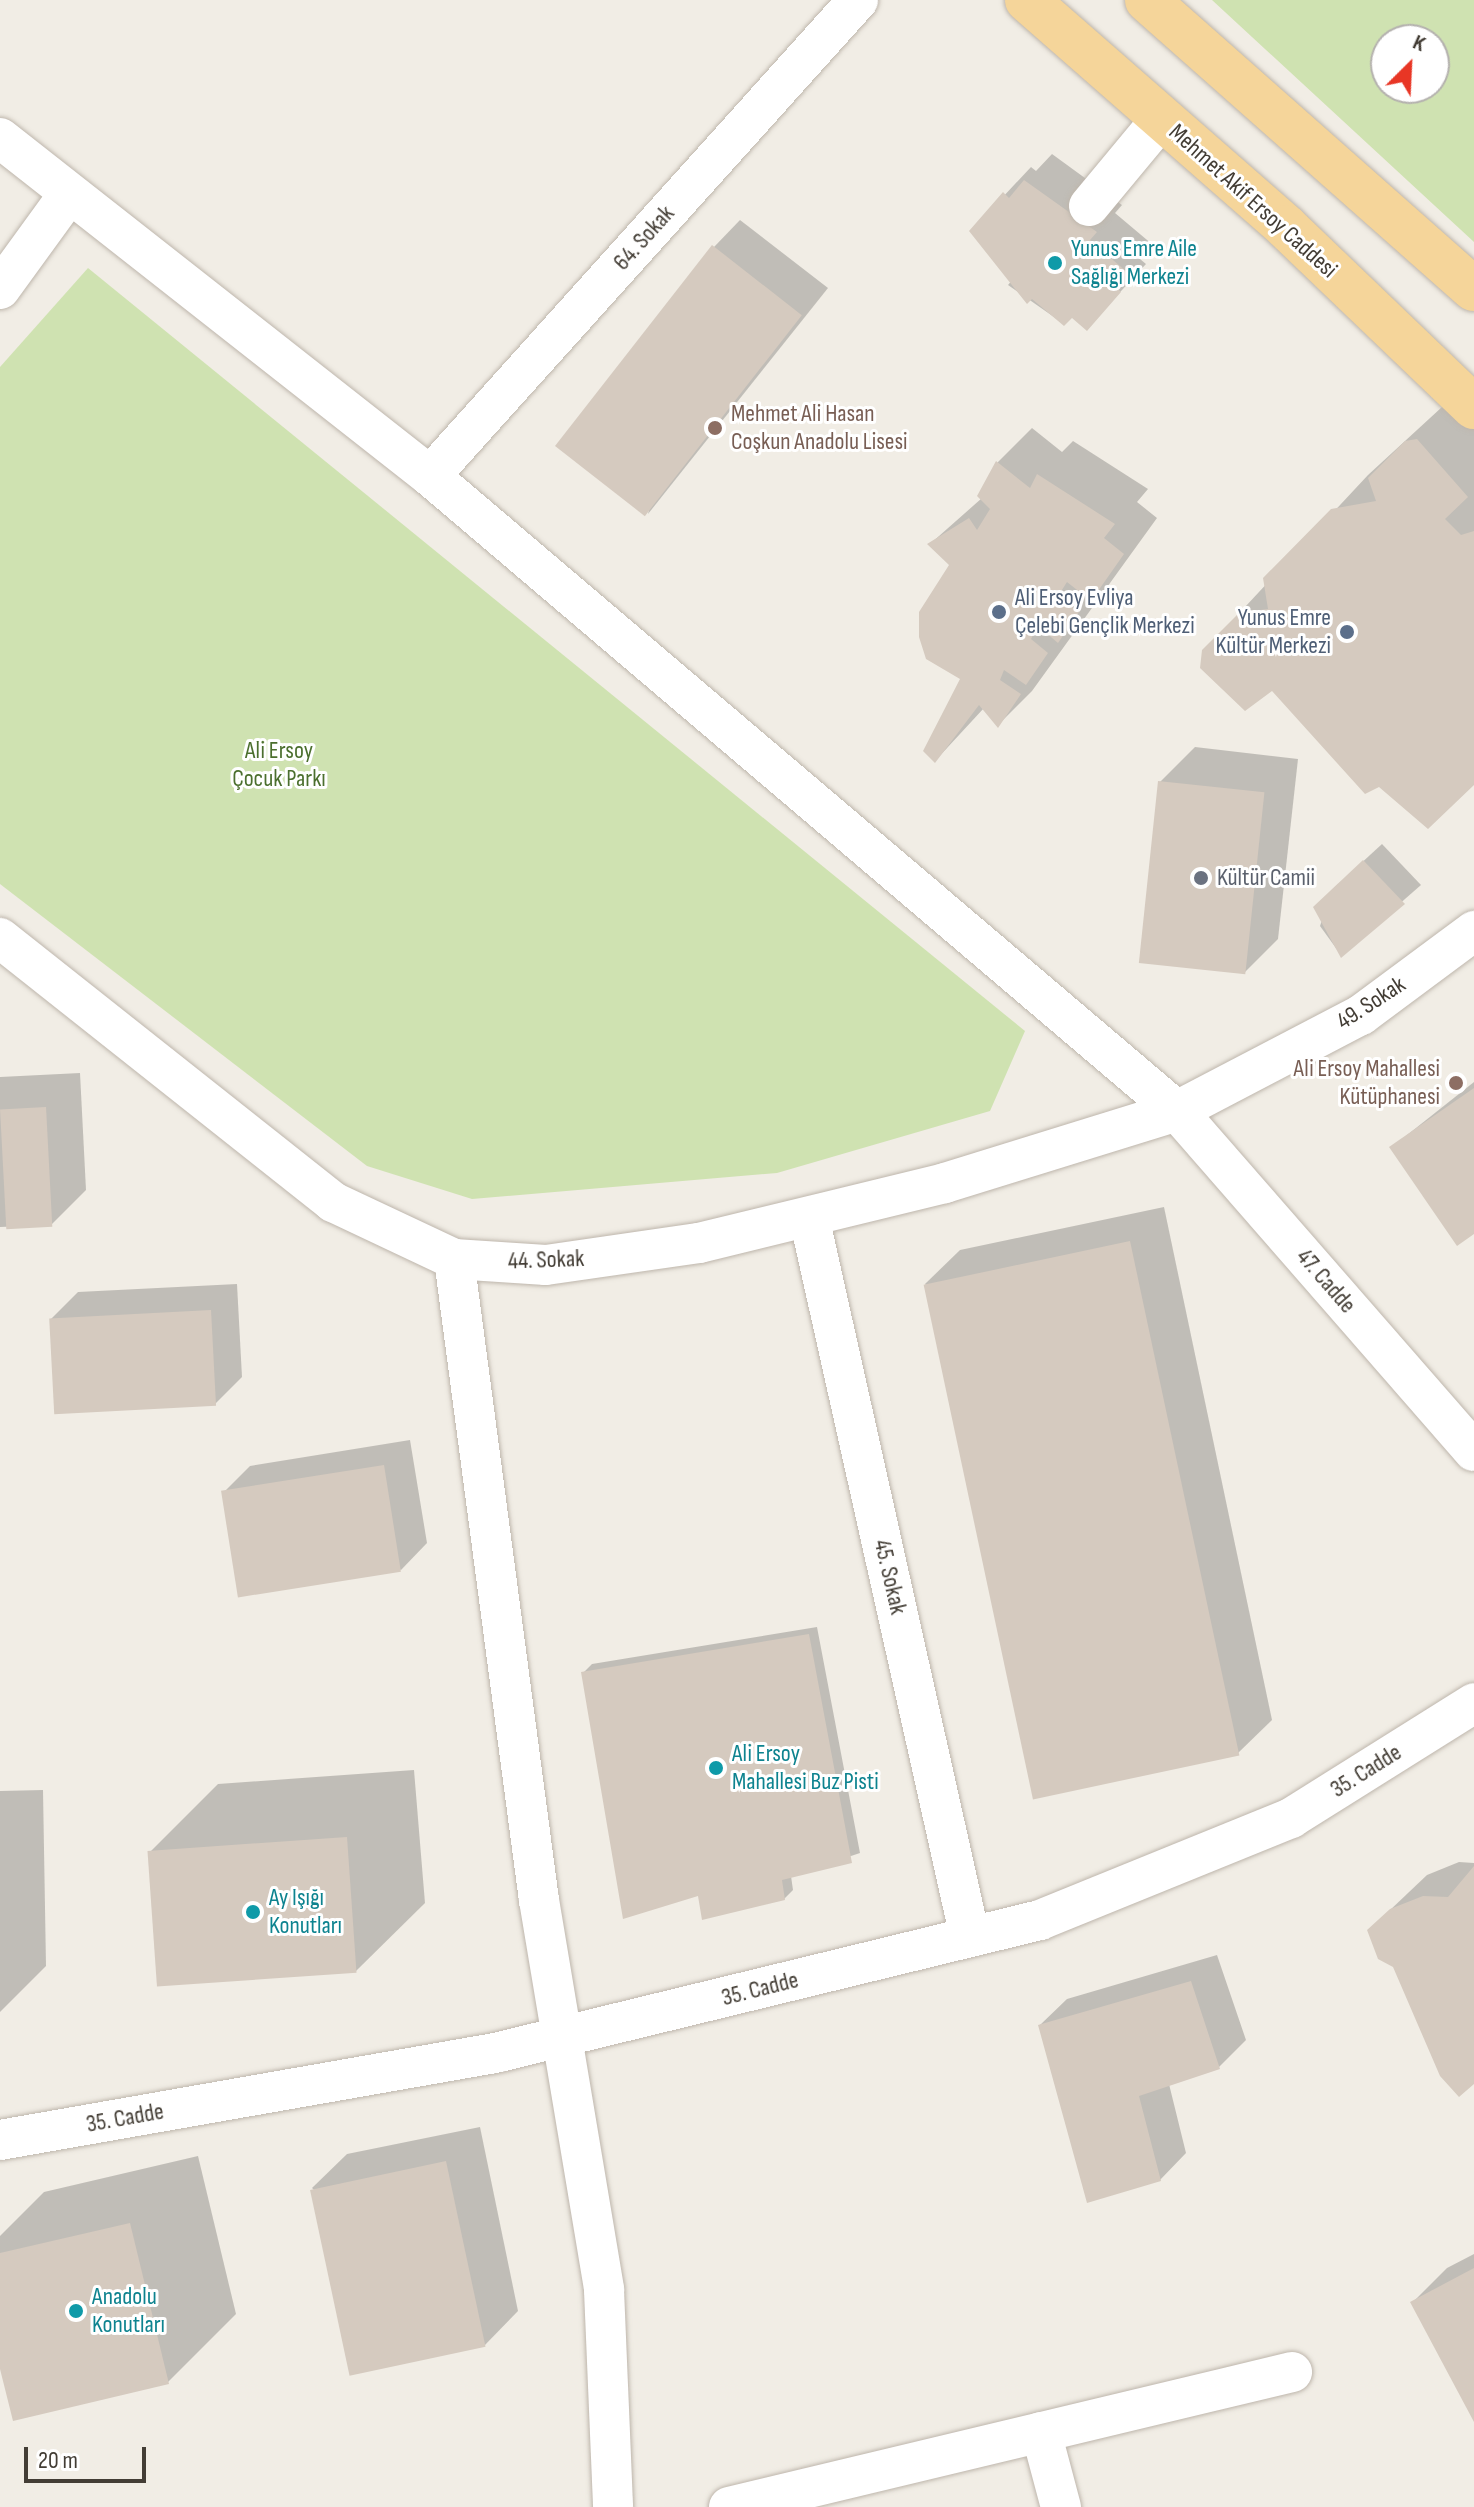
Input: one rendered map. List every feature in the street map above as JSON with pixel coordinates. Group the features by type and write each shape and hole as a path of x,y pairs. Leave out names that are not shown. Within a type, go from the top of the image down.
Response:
{"main road":[{"name":"Mehmet Akif Ersoy Caddesi","path":"1027,0 1162,118 1474,407"},
{"path":"1147,0 1474,289"}],"street":[{"name":"64. Sokak","path":"430,476 858,0"},
{"path":"1089,206 1162,118"},
{"name":"47. Cadde","path":"0,138 430,476 1177,1111 1474,1451"},
{"path":"0,289 69,194"},
{"name":"49. Sokak","path":"1177,1111 1361,1015 1474,931"},
{"name":"44. Sokak","path":"0,938 333,1202 454,1259 546,1265 699,1243 809,1217 1177,1111"},
{"name":"45. Sokak","path":"809,1217 970,1937"},
{"path":"454,1259 560,2039 604,2290 613,2507"},
{"name":"35. Cadde","path":"0,2140 560,2039 1040,1920 1291,1818 1474,1703"},
{"path":"729,2507 1292,2372"},
{"path":"1041,2432 1061,2507"}],"green space":[{"path":"1212,0 1474,0 1474,242"},
{"name":"Ali Ersoy Çocuk Parkı","path":"88,268 1025,1031 990,1111 777,1173 472,1199 367,1166 0,884 0,367"}],"building":[{"name":"Yunus Emre Aile Sağlığı Merkezi","path":"1024,180 1097,232 1090,240 1128,273 1115,286 1121,292 1087,331 1072,318 1064,326 1032,299 1027,304 969,231 1003,192 1009,198"},
{"path":"712,245 802,315 645,516 555,446"},
{"name":"Yunus Emre Kültür Merkezi","path":"1417,439 1468,497 1445,519 1461,535 1474,531 1474,785 1428,829 1379,787 1365,794 1272,691 1245,711 1200,668 1202,650 1239,613 1268,609 1263,578 1331,509 1376,501 1368,478 1405,441"},
{"name":"Ali Ersoy Evliya Çelebi Gençlik Merkezi","path":"996,461 1030,488 1037,474 1115,524 1104,538 1124,554 1091,601 1067,582 1058,596 1079,612 1058,643 1038,626 1031,639 1048,653 1026,685 1004,670 1000,680 1021,694 998,728 979,705 935,763 923,751 960,679 926,659 919,637 919,612 949,565 927,544 969,518 977,530 990,509 977,496"},
{"name":"Kültür Camii","path":"1158,781 1264,792 1245,974 1139,963"},
{"path":"1363,860 1405,904 1341,958 1313,907"},
{"path":"1474,1088 1474,1234 1457,1246 1389,1147"},
{"path":"46,1107 52,1227 6,1229 0,1109"},
{"path":"1130,1241 1239,1756 1033,1799 924,1285"},
{"path":"211,1310 216,1406 54,1414 49,1318"},
{"path":"384,1465 401,1572 238,1597 221,1491"},
{"name":"Ali Ersoy Mahallesi̇ Buz Pisti","path":"809,1634 852,1863 782,1880 785,1900 702,1920 698,1896 623,1919 581,1672"},
{"name":"Ay Işığı Konutları","path":"347,1837 356,1973 157,1987 147,1851"},
{"path":"1474,1866 1474,2084 1459,2097 1440,2076 1393,1967 1378,1959 1367,1930 1390,1909 1423,1896 1448,1897"},
{"path":"1191,1981 1220,2069 1139,2096 1161,2181 1087,2203 1038,2025"},
{"path":"446,2161 486,2347 350,2376 310,2190"},
{"name":"Anadolu Konutları","path":"130,2223 169,2384 13,2421 0,2369 0,2253"},
{"path":"1474,2268 1474,2422 1410,2302"}],"place":[{"name":"Yunus Emre Aile Sağlığı Merkezi","path":"1055,263"},
{"name":"Mehmet Ali Hasan Coşkun Anadolu Lisesi","path":"715,428"},
{"name":"Ali Ersoy Evliya Çelebi Gençlik Merkezi","path":"999,612"},
{"name":"Yunus Emre Kültür Merkezi","path":"1347,632"},
{"name":"Kültür Camii","path":"1201,878"},
{"name":"Ali Ersoy Mahallesi Kütüphanesi","path":"1456,1083"},
{"name":"Ali Ersoy Mahallesi̇ Buz Pisti","path":"716,1768"},
{"name":"Ay Işığı Konutları","path":"253,1912"},
{"name":"Anadolu Konutları","path":"76,2311"}]}
